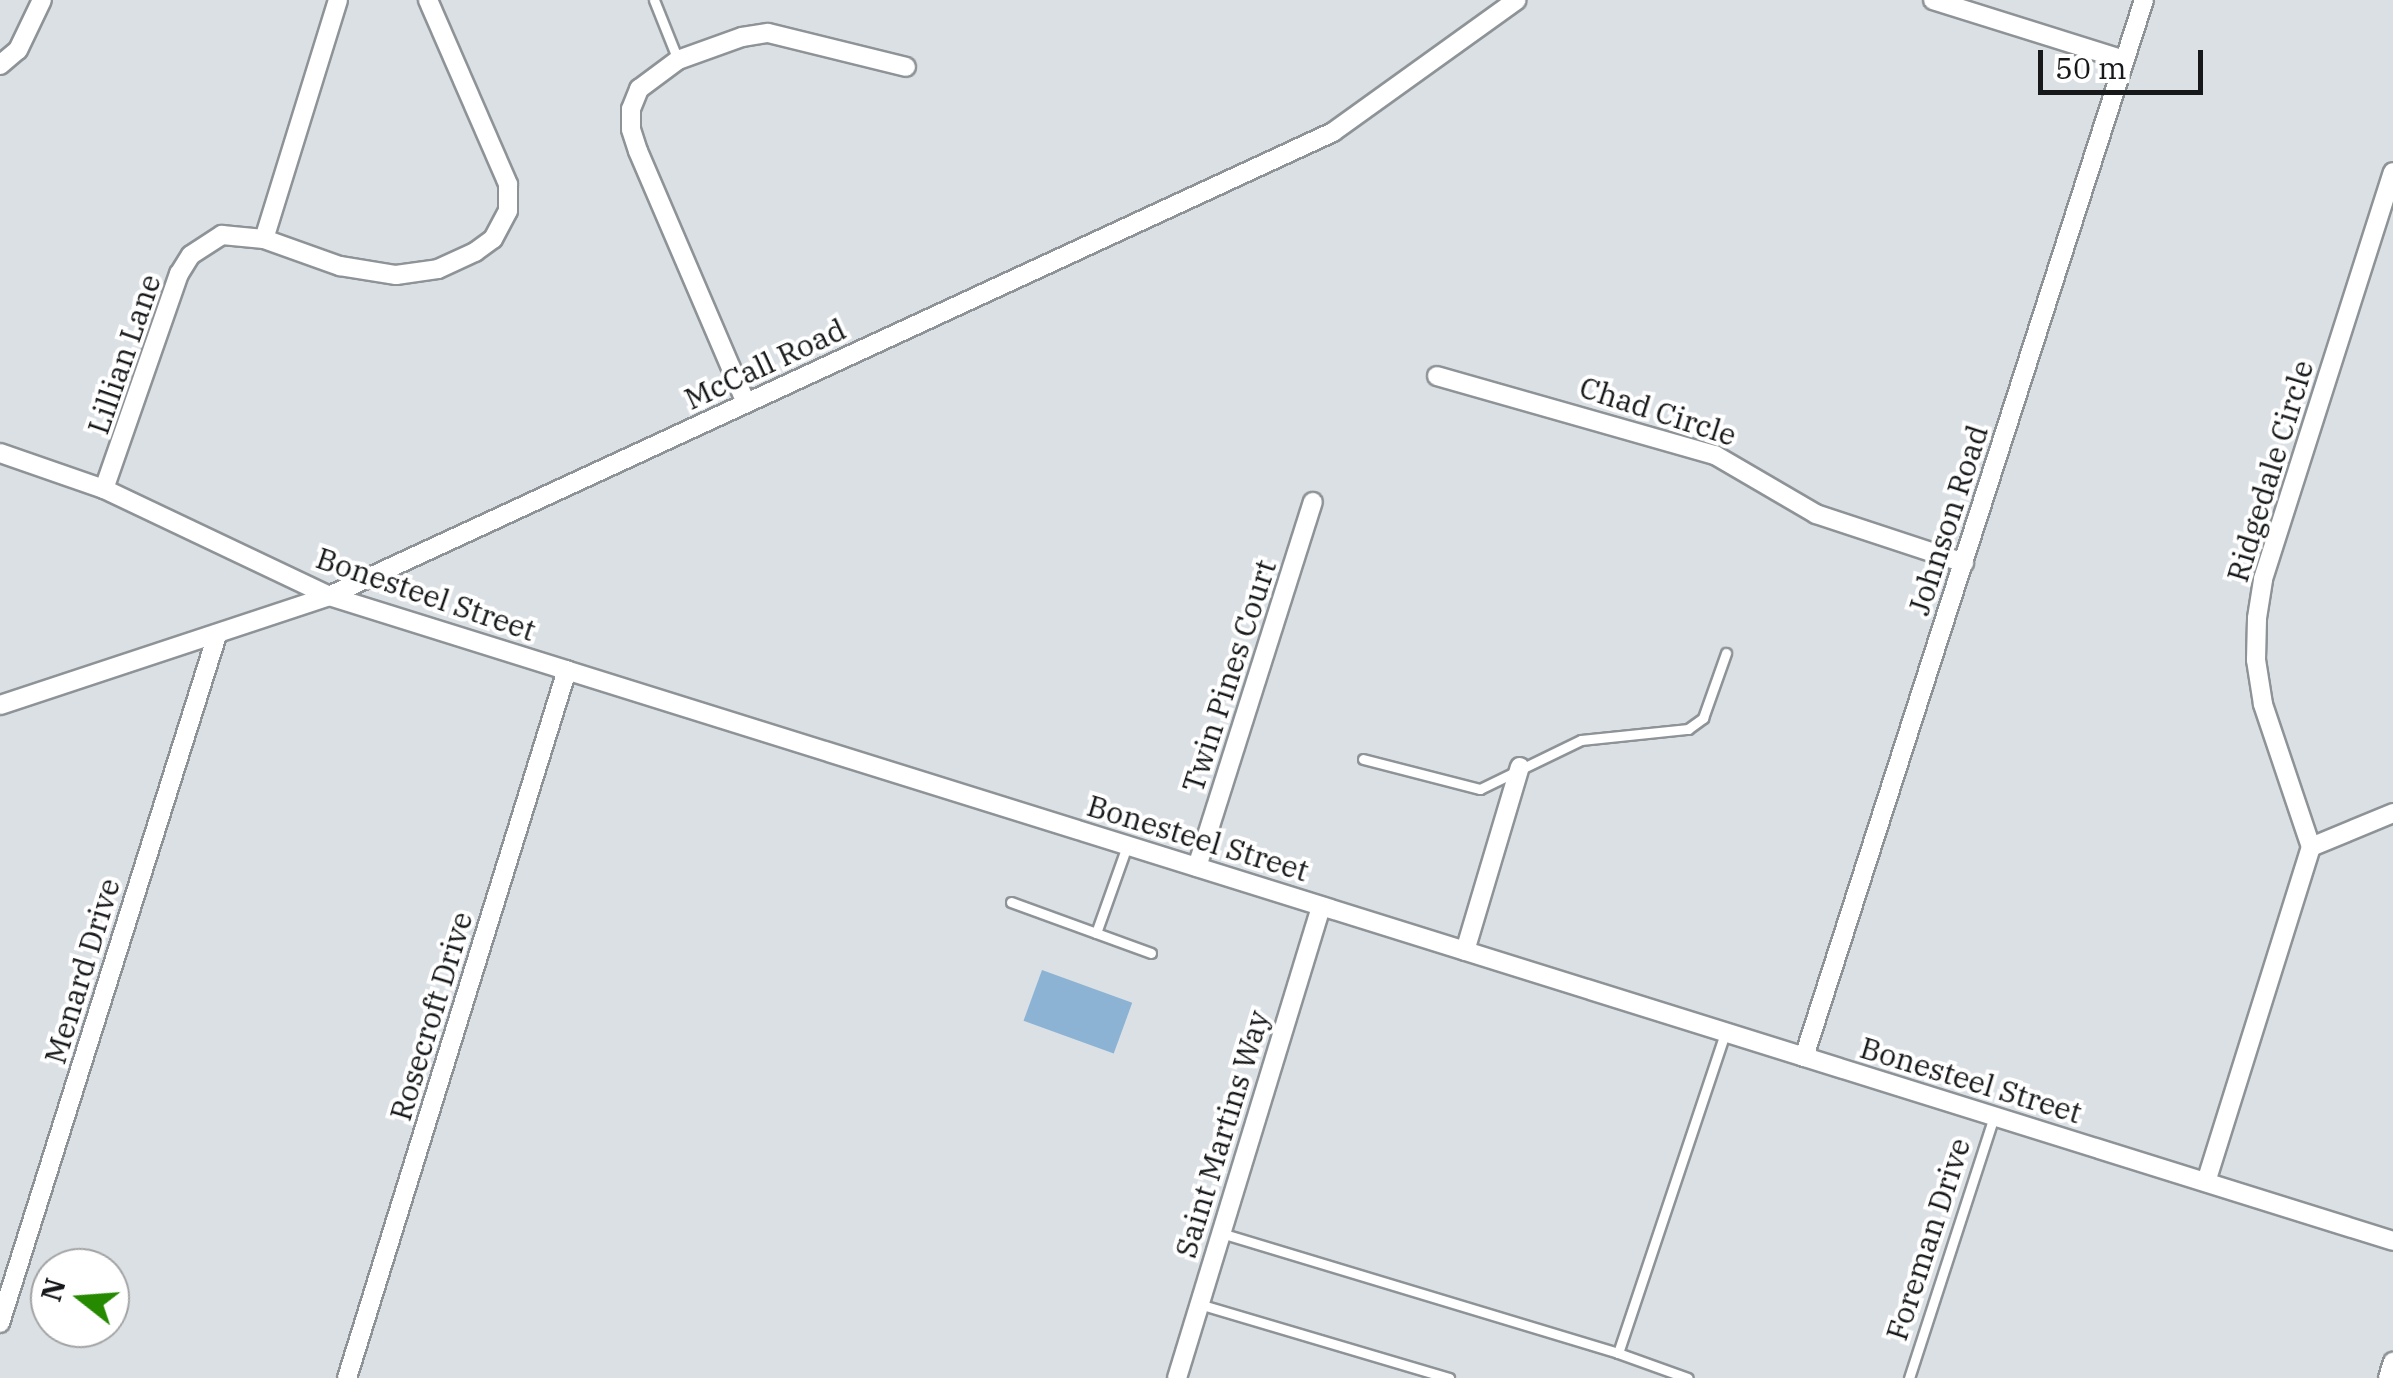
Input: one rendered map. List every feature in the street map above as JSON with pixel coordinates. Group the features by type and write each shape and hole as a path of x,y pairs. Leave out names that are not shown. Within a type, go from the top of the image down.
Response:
{"street":[{"path":"0,65 18,50 42,0"},
{"path":"264,238 338,0"},
{"name":"Lillian Lane","path":"104,490 179,274 190,256 222,235 264,238 340,266 396,275 456,262 493,239 508,211 508,184 428,0"},
{"name":"McCall Road","path":"0,706 329,596 1333,132 1517,0"},
{"path":"1933,0 2124,60"},
{"name":"Johnson Road","path":"1804,1057 2144,0"},
{"path":"746,403 631,130 631,109 640,88 678,60 742,36 768,33 906,67"},
{"name":"Ridgedale Circle","path":"2311,847 2263,704 2256,660 2258,618 2263,579 2393,172"},
{"name":"Chad Circle","path":"1437,376 1716,454 1816,514 1964,562"},
{"name":"Bonesteel Street","path":"0,453 104,490 329,596 2393,1241"},
{"name":"Twin Pines Court","path":"1197,867 1313,502"},
{"name":"Menard Drive","path":"0,1323 216,635"},
{"name":"Rosecroft Drive","path":"347,1378 567,670"},
{"path":"1465,951 1520,767"},
{"path":"2206,1182 2311,847 2393,812"},
{"name":"Saint Martins Way","path":"1177,1378 1321,906"},
{"path":"2388,1378 2393,1362"}],"lane":[{"path":"654,0 678,60"},
{"path":"1363,759 1480,789 1581,740 1688,729 1702,718 1726,653"},
{"path":"1096,933 1127,845"},
{"path":"1010,902 1152,953"},
{"path":"1618,1353 1725,1032"},
{"name":"Foreman Drive","path":"1910,1378 1994,1116"},
{"path":"1221,1234 1618,1353 1688,1378"},
{"path":"1199,1304 1449,1378"}],"shaded area":[{"path":"1042,970 1132,1003 1114,1054 1024,1021"}]}
